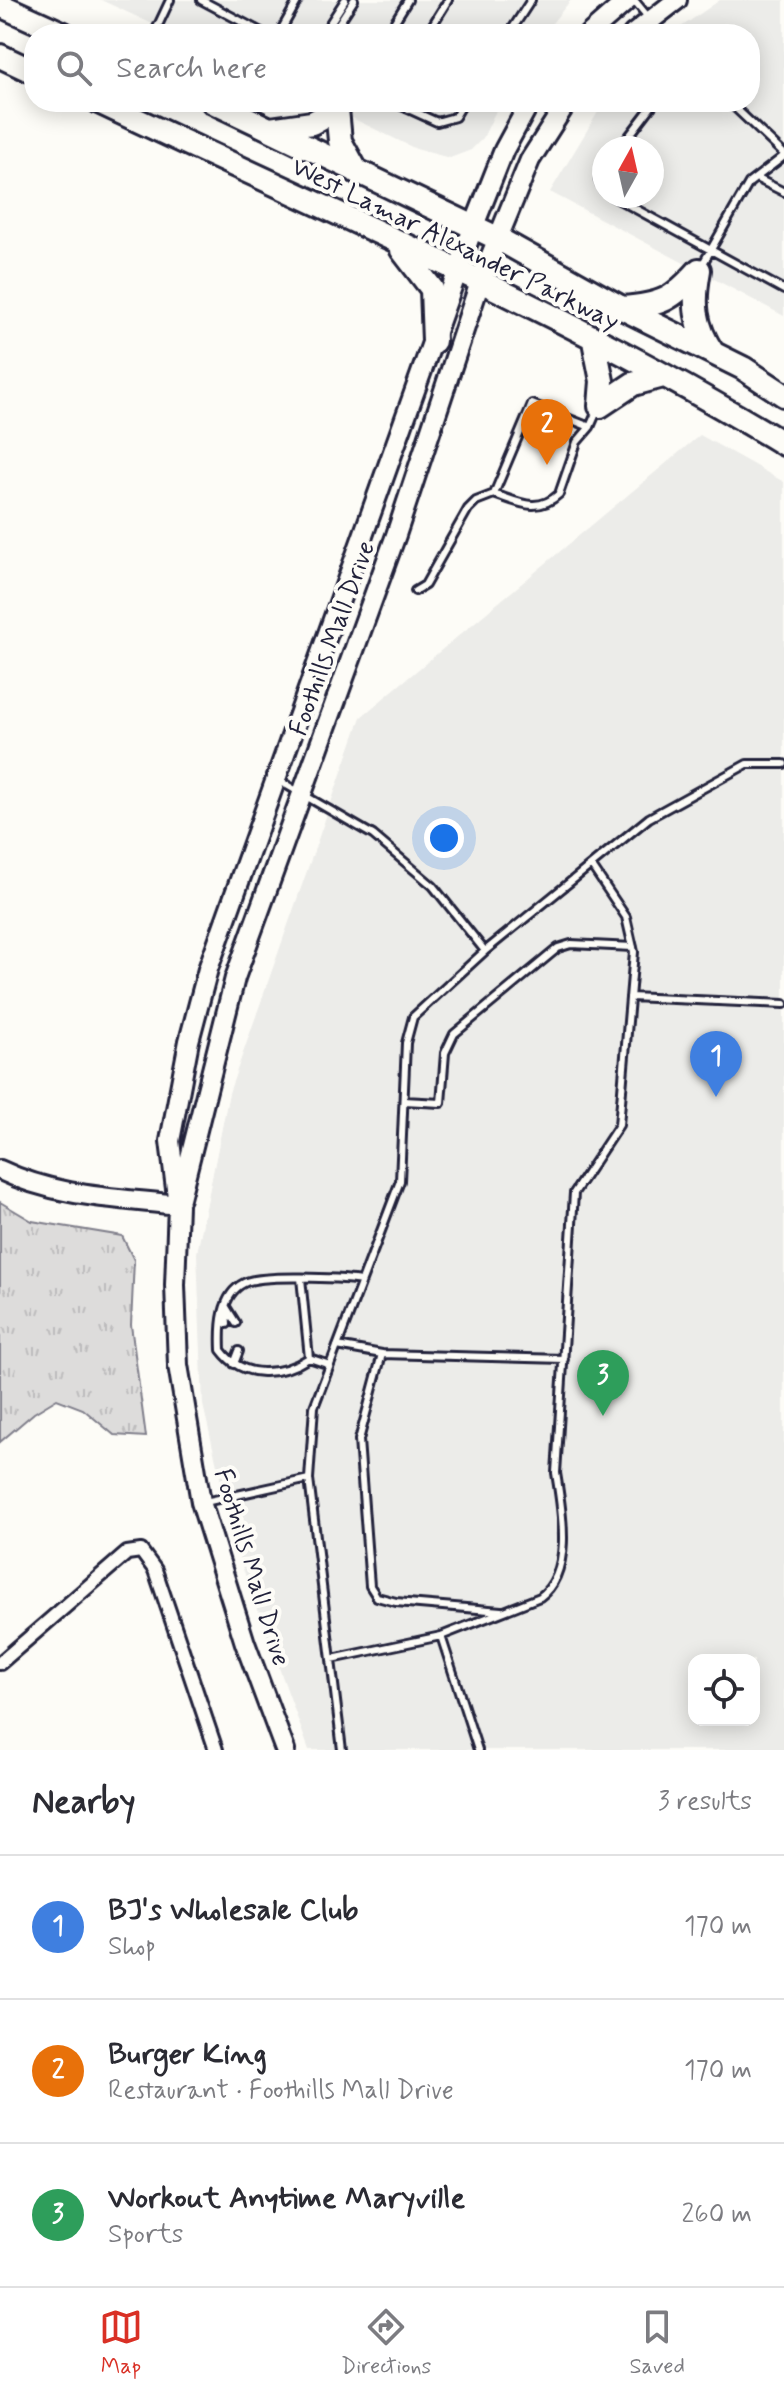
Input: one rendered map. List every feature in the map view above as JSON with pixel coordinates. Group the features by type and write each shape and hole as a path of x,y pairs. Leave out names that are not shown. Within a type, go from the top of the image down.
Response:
{"highway":[{"path":"0,5 42,24"},
{"path":"0,56 24,67"},
{"name":"West Lamar Alexander Parkway","path":"127,112 480,282 663,376 784,444"},
{"name":"West Lamar Alexander Parkway","path":"234,112 497,238 784,395"},
{"path":"270,129 312,123 329,112"},
{"path":"339,112 340,141 357,172"},
{"path":"396,243 432,289 434,341"},
{"path":"622,308 657,305 679,292 699,270"},
{"path":"699,270 696,315 700,333 714,354"},
{"path":"594,341 602,381 600,406"},
{"path":"600,406 633,384 663,376"}],"main road":[{"path":"600,24 628,0"},
{"path":"657,24 677,0"},
{"name":"Foothills Mall Drive","path":"285,1750 245,1643 201,1502 178,1365 175,1285 178,1205 170,1141 189,1041 208,969 473,228 504,150 525,112"},
{"name":"Foothills Mall Drive","path":"178,1205 235,978 396,535 480,282 530,160 561,112"},
{"path":"0,1170 28,1182 76,1195 178,1205"}],"street":[{"path":"0,1663 127,1553 141,1551 155,1570 216,1750"}],"lane":[{"path":"159,24 170,0"},
{"path":"201,0 246,24"},
{"path":"285,24 298,0"},
{"path":"329,24 345,0"},
{"path":"338,24 354,0"},
{"path":"393,24 408,0"},
{"path":"433,24 448,0"},
{"path":"515,24 531,0"},
{"path":"634,0 653,24"},
{"path":"415,112 437,122 455,117 458,112"},
{"path":"629,136 647,112"},
{"path":"699,270 749,183 784,155 739,112"},
{"path":"756,178 784,192"},
{"path":"634,208 784,290"},
{"path":"494,494 532,404 590,427"},
{"path":"415,591 425,585 468,509 476,501 494,494 528,505 543,506 559,494 577,442 590,427 600,406"},
{"path":"342,1750 338,1738 332,1659 309,1479 314,1407 400,1181 406,1043 413,1017 485,951 649,818 747,764 784,764"},
{"path":"275,778 303,791 373,835 433,886 485,951"},
{"path":"332,1659 441,1636 553,1588 562,1555 562,1507 556,1473 574,1193 619,1125 633,947 626,917 591,865"},
{"path":"404,1101 441,1103 445,1053 454,1034 558,948 571,944 633,947"},
{"path":"630,997 784,1004"},
{"path":"330,1365 309,1358 291,1369 263,1373 248,1371 234,1364 221,1350 220,1325 229,1296 245,1282 332,1276 362,1281"},
{"path":"301,1278 309,1358"},
{"path":"226,1307 236,1323"},
{"path":"226,1307 227,1324"},
{"path":"337,1346 382,1354 564,1359"},
{"path":"234,1364 239,1351"},
{"path":"230,1352 234,1364"},
{"path":"382,1354 359,1440 370,1586 377,1597 396,1602 504,1611"},
{"path":"201,1502 309,1479"},
{"path":"441,1636 478,1750"}],"shaded area":[{"path":"101,0 571,0 551,24 153,24"},
{"path":"720,0 784,0 784,316 550,192 598,112 760,112 760,24 685,24"},
{"path":"340,112 495,112 483,138 471,150 450,158 416,149"},
{"path":"700,435 784,482 784,1750 309,1750 239,1558 203,1405 197,1253 229,1093 361,717"}],"green space":[{"path":"0,1202 32,1221 122,1236 134,1260 131,1325 146,1437 114,1435 83,1409 57,1399 34,1413 0,1442"}],"place":[{"name":"Burger King","path":"547,465"},
{"name":"BJ's Wholesale Club","path":"716,1097"},
{"name":"Workout Anytime Maryville","path":"603,1416"}]}
